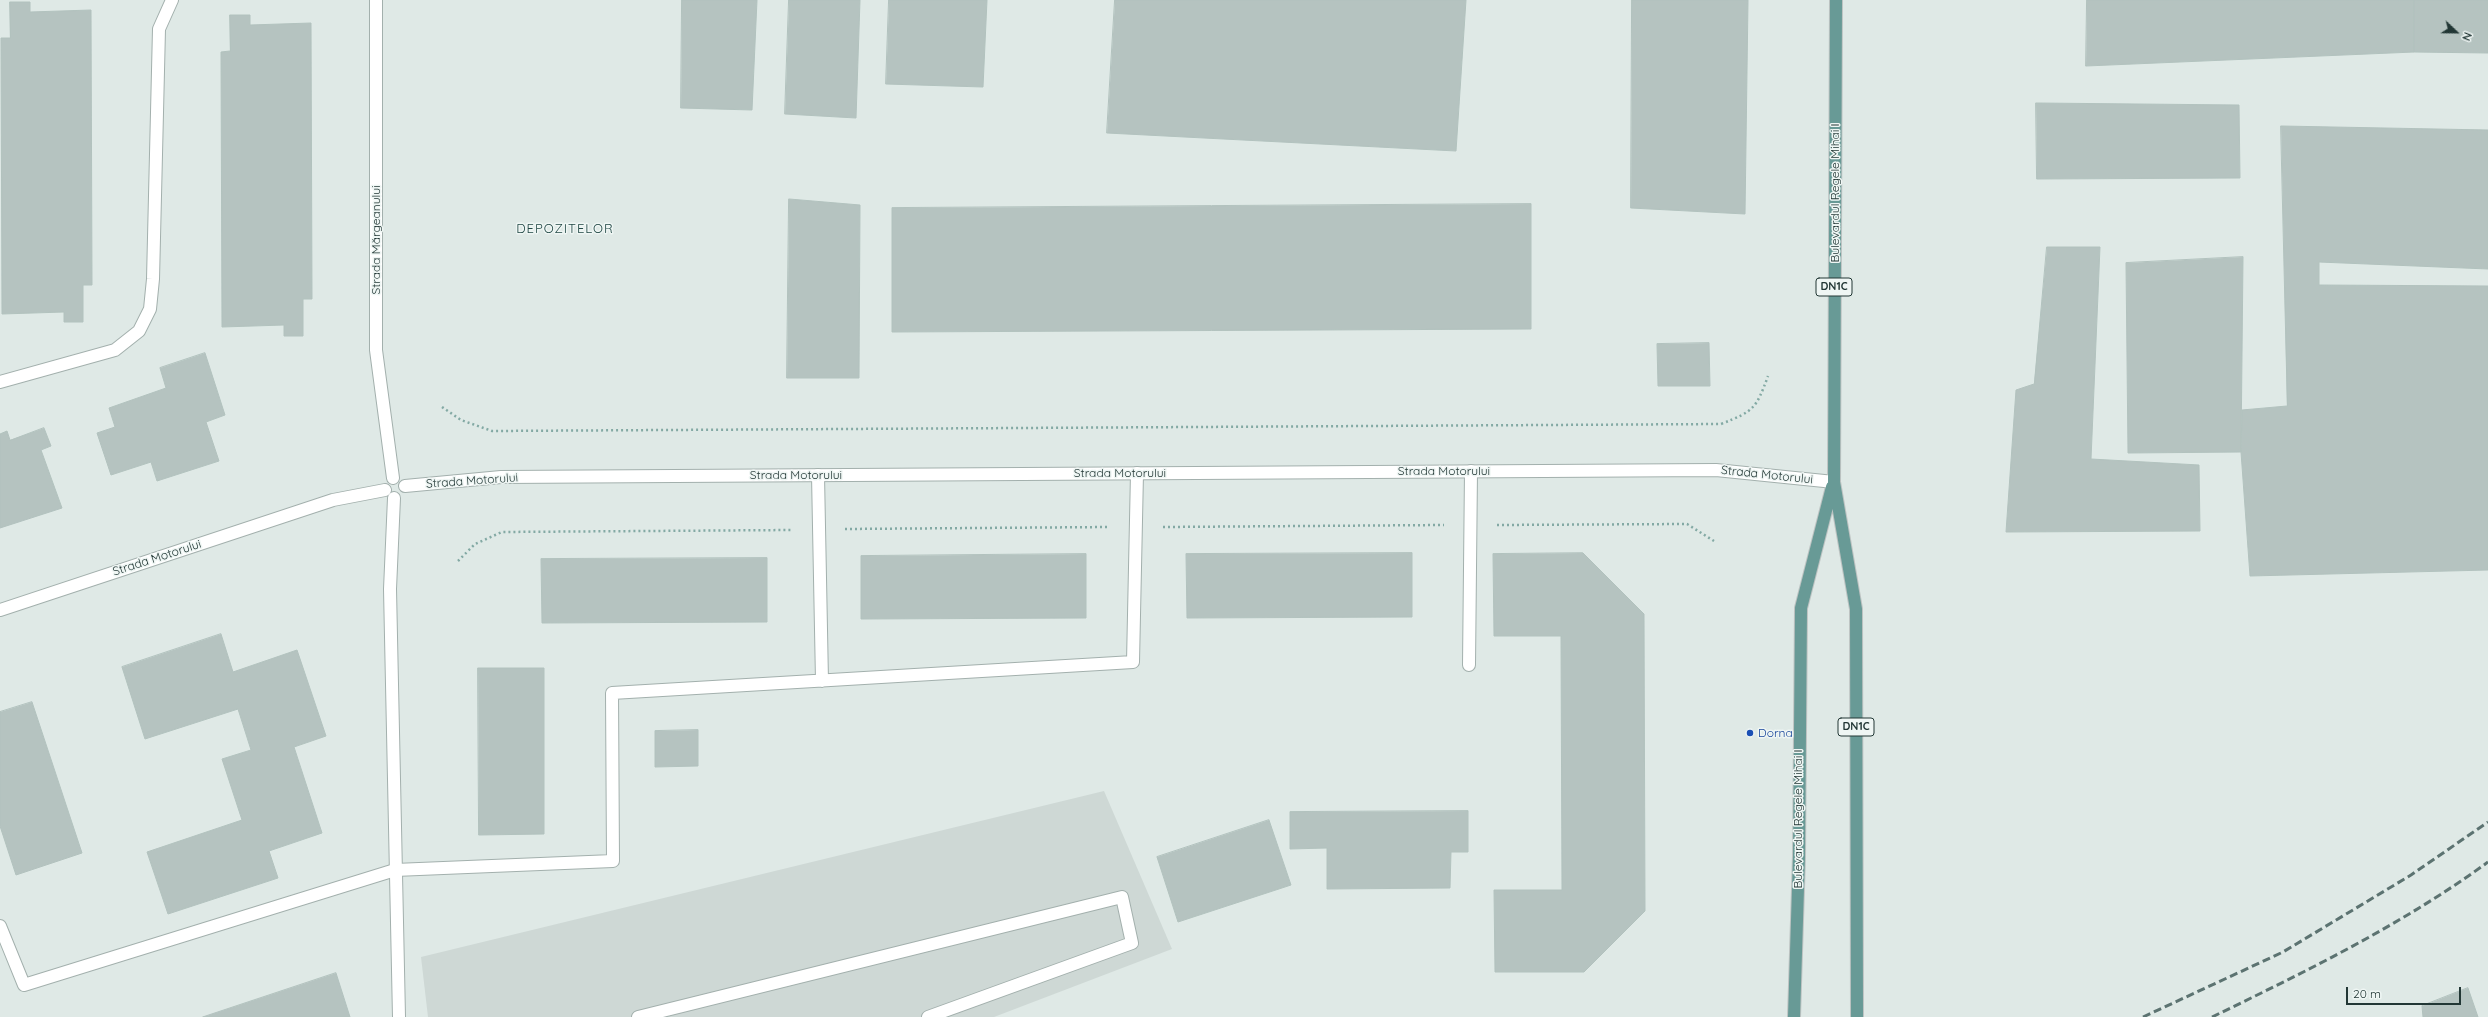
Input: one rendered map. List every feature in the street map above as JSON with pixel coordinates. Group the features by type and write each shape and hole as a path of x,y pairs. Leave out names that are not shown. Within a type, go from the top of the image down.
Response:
{"main road":[{"name":"Bulevardul Regele Mihai I","path":"1836,0 1834,482 1856,609 1857,1017"},
{"name":"Bulevardul Regele Mihai I","path":"1794,1017 1799,856 1801,608 1834,482"}],"street":[{"path":"0,382 115,350 139,331 150,309 154,279 159,30 172,0"},
{"name":"Strada Mărgeanului","path":"376,0 376,350 393,478"},
{"name":"Strada Motorului","path":"405,486 500,477 1716,470 1834,482"},
{"path":"1469,665 1471,471"},
{"path":"0,926 24,985 395,870 613,861 612,693 1133,662 1137,473"},
{"path":"818,475 822,680"},
{"path":"393,478 403,480 405,486 405,493 400,497 394,498 388,496 385,490 386,483 393,478"},
{"name":"Strada Motorului","path":"0,610 333,500 385,490"},
{"path":"394,498 390,589 399,1017"},
{"path":"638,1017 1122,897 1132,943 928,1017"}],"path":[{"path":"442,407 461,420 492,431 1721,424 1745,415 1758,403 1768,376"},
{"path":"458,561 475,544 502,532 1687,524 1714,541"}],"shaded area":[{"path":"1104,791 1172,949 994,1017 428,1017 421,957"}],"building":[{"path":"682,0 757,0 752,110 681,108"},
{"path":"789,0 860,0 856,118 785,114"},
{"path":"889,0 987,0 983,87 886,84"},
{"path":"1115,0 1466,0 1456,151 1107,133"},
{"path":"1632,0 1748,0 1745,214 1631,208"},
{"path":"2087,0 2414,0 2414,52 2086,66"},
{"path":"2414,0 2488,0 2488,53 2414,52"},
{"path":"10,2 30,2 30,12 91,10 92,285 83,285 83,322 64,322 64,312 2,314 1,38 10,38"},
{"path":"230,15 250,15 250,25 311,23 312,299 303,299 303,336 284,336 284,325 222,327 221,52 230,51"},
{"path":"2036,103 2239,105 2240,178 2037,179"},
{"path":"2281,126 2488,130 2488,269 2319,262 2319,285 2488,286 2488,570 2250,576 2241,452 2242,410 2287,406"},
{"path":"789,199 860,205 859,378 787,378"},
{"path":"1531,204 1531,329 892,332 892,208"},
{"path":"2047,247 2100,247 2091,459 2199,465 2200,531 2006,532 2016,390 2034,384"},
{"path":"2243,257 2241,452 2128,453 2126,263"},
{"path":"1709,343 1710,386 1658,386 1657,344"},
{"path":"205,353 225,415 206,422 219,461 157,481 151,462 111,475 97,433 115,427 109,408 166,388 160,368"},
{"path":"44,428 51,446 41,450 62,508 0,528 0,434 7,431 10,440"},
{"path":"1412,553 1412,617 1187,618 1186,554"},
{"path":"1583,553 1644,614 1645,911 1584,972 1495,972 1494,890 1562,890 1561,636 1494,636 1493,554"},
{"path":"1086,554 1086,618 861,619 861,556"},
{"path":"767,558 767,622 542,623 541,559"},
{"path":"221,634 233,672 297,650 326,736 294,747 322,833 269,851 278,878 168,914 147,852 242,820 222,759 251,750 238,709 145,739 122,667"},
{"path":"478,668 544,668 544,834 479,835"},
{"path":"32,702 82,853 16,875 0,826 0,712"},
{"path":"698,730 698,766 655,767 655,731"},
{"path":"1468,811 1468,852 1451,852 1450,888 1327,889 1327,848 1290,849 1290,812"},
{"path":"1269,820 1291,885 1178,922 1157,857"},
{"path":"336,973 350,1017 203,1017"},
{"path":"2468,988 2478,1017 2423,1017 2422,1006"}],"railway":[{"path":"2143,1017 2283,952 2411,875 2488,822"},
{"path":"2212,1017 2354,946 2456,885 2488,862"}],"place":[{"name":"Dorna","path":"1750,733"}],"district":[{"name":"DEPOZITELOR","path":"565,229"}]}
